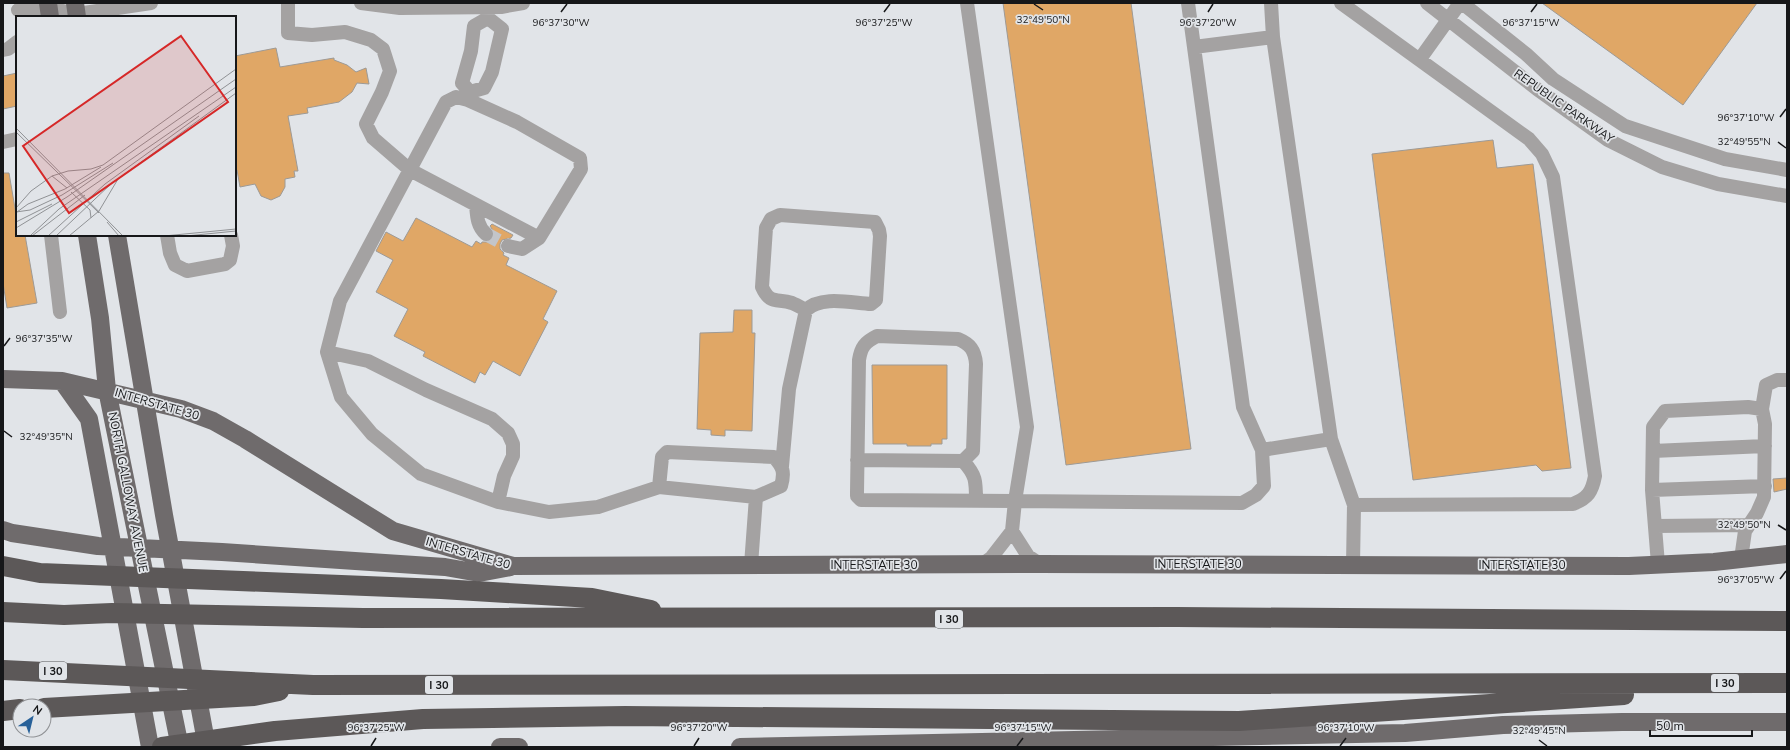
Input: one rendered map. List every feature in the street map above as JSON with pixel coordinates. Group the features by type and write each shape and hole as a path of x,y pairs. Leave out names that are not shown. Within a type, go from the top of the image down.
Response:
{"highway":[{"path":"3,566 40,573 441,589 592,598 695,618"},
{"path":"3,600 112,613"},
{"name":"I 30","path":"3,612 64,615 112,613 364,618 1192,617 1787,621"},
{"name":"I 30","path":"3,670 313,685 1787,683"},
{"path":"162,747 275,731 438,719 625,716 1239,721 1656,693 1695,683"},
{"path":"52,708 254,696 313,685"}],"main road":[{"name":"NORTH GALLOWAY AVENUE","path":"87,236 100,318 107,390 180,747"},
{"path":"117,236 164,514 207,747"},
{"name":"INTERSTATE 30","path":"3,379 62,381 107,390 145,401 181,409 213,421 245,439 393,531 513,566 1658,564 1741,559 1787,554"},
{"path":"62,381 89,419 150,747"},
{"path":"3,530 12,533 98,546 222,552 438,567 479,573 513,566"},
{"path":"740,747 1405,733 1503,726 1622,722 1787,722"},
{"path":"500,747 519,747"}],"street":[{"path":"18,10 51,8 76,11 151,3"},
{"path":"288,3 288,33 312,35 345,32 371,40 383,49 390,71 382,92 366,124 373,138 410,170 539,238"},
{"path":"361,3 400,8 487,9 523,3"},
{"path":"967,3 1027,427 1015,501 1012,531 991,558 981,565"},
{"path":"857,460 963,461 973,451 975,352 967,343 958,339 877,336 867,341 861,348 859,360 857,460 857,496 861,500 1242,503 1256,495 1264,486 1262,450 1243,407 1188,3"},
{"path":"1271,3 1273,37 1331,439 1354,505 1353,565"},
{"path":"1341,3 1529,138 1542,154 1553,177 1595,476 1593,489 1585,500 1573,504 1354,505"},
{"name":"REPUBLIC PARKWAY","path":"1427,3 1537,89 1608,140 1662,167 1718,184 1787,196"},
{"path":"1420,59 1461,3"},
{"name":"REPUBLIC PARKWAY","path":"1461,3 1526,54 1553,79 1625,126 1725,159 1787,170"},
{"path":"487,9 502,30 492,72 484,88 469,96 456,97 446,102 340,301 327,352 341,396 372,434 421,474 498,502 549,512 598,507 659,487 756,497 781,486 784,474 782,466 789,389 806,310 811,305 820,302 871,304 876,300 880,236 875,222 780,214 771,219 766,228 762,287 766,295 774,300 791,302 806,310"},
{"path":"487,9 474,26 472,50 462,83 469,96 580,158 581,169 539,238 522,249 508,246"},
{"path":"1194,47 1273,37"},
{"path":"3,50 8,49 16,43"},
{"path":"3,142 16,139"},
{"path":"476,205 477,220 482,230 486,234"},
{"path":"51,236 60,312"},
{"path":"167,236 174,265 187,271 225,264 230,260 233,246 231,236"},
{"path":"327,352 368,361 426,390 492,419 508,433 513,444 513,456 504,476 498,502"},
{"path":"1741,559 1745,531 1764,497 1766,446 1765,424 1762,409 1766,385 1777,380 1787,380"},
{"path":"1658,564 1652,490 1653,426 1665,411 1748,407 1762,409"},
{"path":"1262,450 1331,439"},
{"path":"1653,451 1766,446"},
{"path":"659,487 662,457 666,452 774,457 782,466"},
{"path":"963,461 971,470 976,480 976,500"},
{"path":"1652,490 1765,486"},
{"path":"752,565 756,497"},
{"path":"1656,526 1749,525"},
{"path":"1012,531 1028,556 1040,564"}],"building":[{"path":"1003,3 1131,3 1191,449 1066,465"},
{"path":"1542,3 1757,3 1683,105"},
{"path":"276,48 280,67 334,58 334,60 347,65 356,72 366,68 369,84 357,83 352,92 339,102 307,108 308,113 288,116 298,171 294,171 295,177 285,179 285,187 280,196 271,200 261,196 255,184 240,187 236,170 236,56"},
{"path":"16,73 16,106 3,109 3,76"},
{"path":"1493,140 1497,168 1533,164 1571,468 1542,471 1536,465 1413,480 1372,154"},
{"path":"3,173 9,173 16,214 16,236 25,236 37,303 7,308 3,283"},
{"path":"416,218 472,247 476,241 481,244 482,242 492,240 494,232 490,226 492,224 513,235 511,238 502,240 500,244 500,249 504,253 503,255 509,258 506,265 557,291 543,319 548,322 520,376 493,361 485,375 480,372 475,383 423,356 425,352 394,336 408,309 376,292 393,260 376,251 386,232 403,241"},
{"path":"734,310 752,310 752,333 755,333 752,431 725,430 725,436 711,435 711,430 697,429 700,333 733,332"},
{"path":"872,365 947,365 947,439 942,439 942,444 931,444 931,446 907,446 907,444 873,444"},
{"path":"1787,478 1787,489 1774,492 1773,479"}],"tunnel":[{"path":"486,234 508,246"}]}
